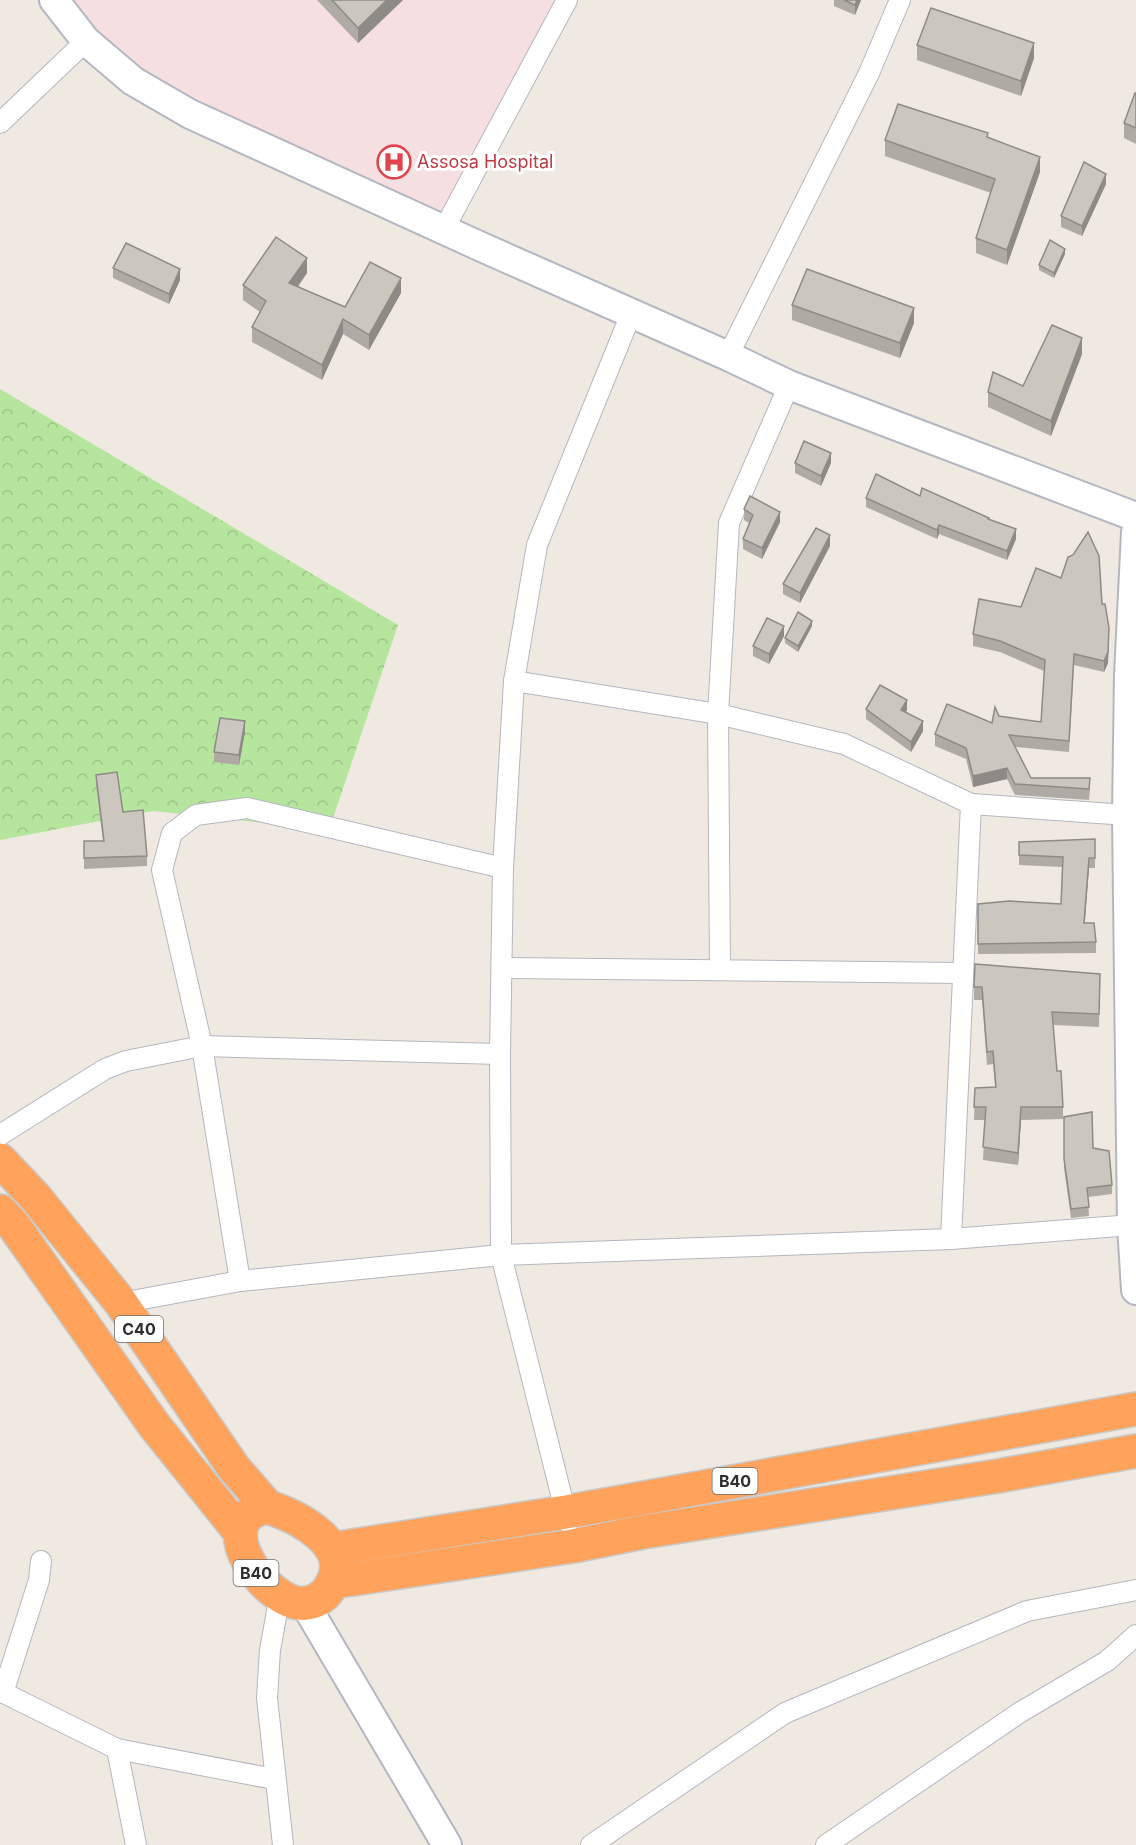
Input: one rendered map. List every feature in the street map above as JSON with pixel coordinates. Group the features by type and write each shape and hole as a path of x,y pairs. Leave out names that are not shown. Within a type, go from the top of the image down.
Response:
{"highway":[{"name":"C40","path":"0,1160 36,1198 121,1303 234,1468 268,1507"},
{"name":"C40","path":"0,1211 14,1226 154,1425 240,1532"},
{"name":"B40","path":"333,1549 566,1512 1136,1409"},
{"name":"B40","path":"333,1582 573,1546 643,1532 998,1476 1136,1451"},
{"path":"240,1532 250,1514 268,1507 303,1523 322,1537 333,1549 337,1572 327,1592 317,1601 292,1599"},
{"name":"B40","path":"240,1532 239,1544 255,1571 292,1599"}],"street":[{"path":"54,0 86,41 133,81 190,114 789,385 1136,517"},
{"path":"444,229 567,0"},
{"path":"728,356 869,73 900,0"},
{"path":"0,123 86,41"},
{"path":"573,1546 501,1255 500,1053 503,868 514,681 537,545 631,314"},
{"path":"720,969 717,714 729,523 789,385"},
{"path":"1136,532 1129,675 1127,815 1136,1290"},
{"path":"514,681 717,714 844,744 971,804 1127,815"},
{"path":"951,1239 971,804"},
{"path":"240,1281 202,1046 162,870 172,833 196,815 247,808 503,868"},
{"path":"503,968 963,973"},
{"path":"0,1135 105,1069 126,1062 202,1046 500,1053"},
{"path":"121,1303 240,1281 501,1255 951,1239 1134,1240"},
{"path":"41,1561 39,1580 1,1692 117,1749 274,1779"},
{"path":"591,1845 784,1713 1028,1611 1136,1590"},
{"path":"282,1845 267,1698 270,1650 292,1599"},
{"path":"292,1599 447,1845"},
{"path":"826,1845 1019,1713 1107,1661 1136,1635"},
{"path":"117,1749 136,1845"}],"shaded area":[{"name":"Assosa Hospital","path":"65,0 561,0 441,221 187,103 88,29"}],"green space":[{"path":"0,389 398,625 329,830 153,811 0,840"}],"building":[{"path":"332,0 387,0 358,28"},
{"path":"844,0 857,0 855,5"},
{"path":"931,8 1034,43 1021,81 917,45"},
{"path":"1136,93 1136,128 1124,123"},
{"path":"898,104 988,133 987,137 1040,157 1007,250 976,238 995,179 885,140"},
{"path":"1084,162 1106,174 1082,226 1061,216"},
{"path":"276,237 307,258 289,283 345,307 370,262 401,278 369,335 343,319 322,365 252,327 266,301 243,285"},
{"path":"1050,240 1065,249 1054,273 1039,265"},
{"path":"126,243 180,269 169,294 113,268"},
{"path":"807,269 914,308 900,343 792,305"},
{"path":"1052,325 1082,338 1051,421 988,392 993,372 1023,386"},
{"path":"804,441 831,453 821,476 795,463"},
{"path":"876,474 920,496 922,488 988,519 1016,529 1007,551 939,525 937,530 866,498"},
{"path":"750,496 780,512 762,548 743,539 753,515 744,509"},
{"path":"816,528 830,535 800,593 783,584"},
{"path":"1088,532 1099,556 1102,604 1105,604 1109,628 1108,652 1104,661 1074,654 1069,741 1009,735 1031,778 1090,778 1089,789 1015,784 1007,768 973,776 966,748 935,734 947,704 992,723 995,707 999,716 1041,722 1045,660 1000,641 973,634 979,599 1021,607 1036,568 1061,578 1068,557 1073,555"},
{"path":"798,612 812,621 798,646 785,638"},
{"path":"767,618 784,626 769,654 753,646"},
{"path":"880,685 907,700 901,710 923,721 911,742 866,709"},
{"path":"220,718 245,721 239,755 214,752"},
{"path":"117,772 123,812 143,810 147,856 84,858 84,841 104,841 96,775"},
{"path":"1095,839 1095,858 1089,858 1084,923 1094,923 1096,942 978,944 978,904 1009,901 1061,904 1063,857 1019,855 1019,842"},
{"path":"975,964 1100,974 1099,1014 1052,1012 1057,1071 1061,1071 1063,1107 1021,1107 1018,1153 983,1147 986,1107 974,1107 975,1088 996,1087 993,1051 987,1052 982,987 974,987"},
{"path":"1092,1112 1093,1148 1109,1151 1112,1185 1087,1188 1089,1207 1071,1209 1064,1159 1064,1117"}],"place":[{"name":"Assosa Hospital","path":"394,162"}]}
